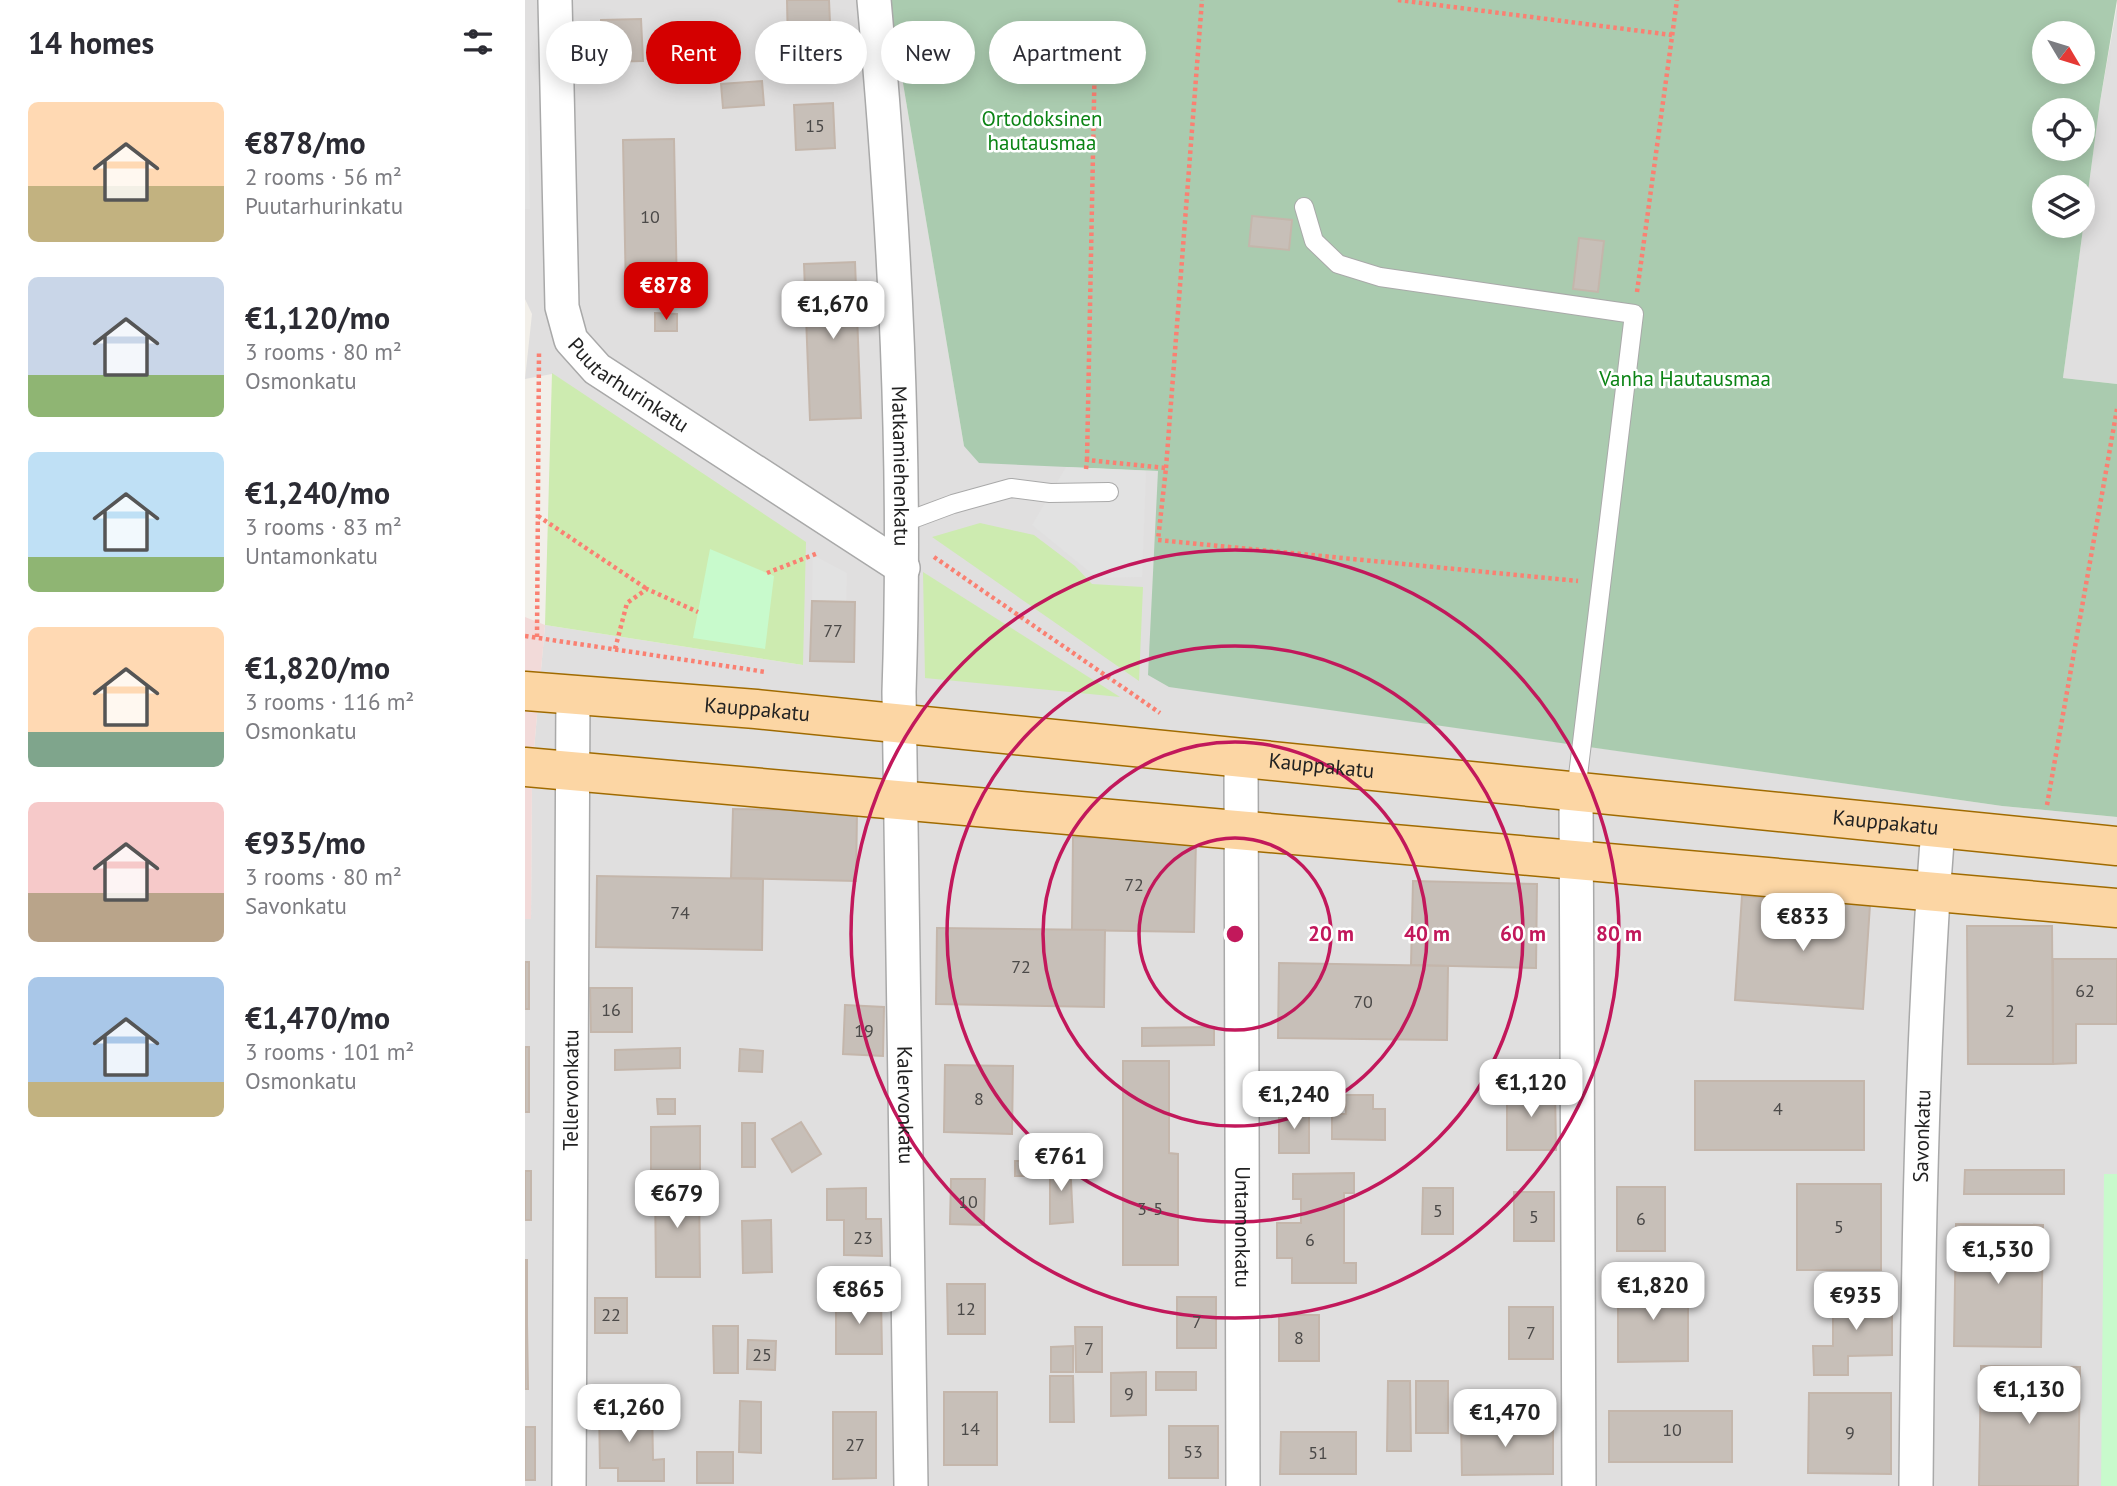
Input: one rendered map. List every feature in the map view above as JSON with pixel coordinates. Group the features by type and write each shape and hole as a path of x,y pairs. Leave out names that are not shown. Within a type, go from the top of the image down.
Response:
{"main road":[{"name":"Kauppakatu","path":"525,691 901,724 2117,846"},
{"path":"525,766 2117,908"}],"street":[{"name":"Puutarhurinkatu","path":"555,0 562,307 571,340 597,369 903,568"},
{"name":"Matkamiehenkatu","path":"874,0 891,186 900,373 903,568 899,692 901,724"},
{"name":"Tellervonkatu","path":"569,1486 573,694"},
{"name":"Kalervonkatu","path":"901,724 911,1486"},
{"name":"Untamonkatu","path":"1241,758 1243,1486"},
{"path":"1576,792 1574,859 1579,1486"},
{"name":"Savonkatu","path":"1916,1486 1919,1216 1938,828"}],"lane":[{"path":"1304,207 1314,242 1338,264 1380,276 1634,314 1576,792"},
{"path":"902,523 953,504 1011,488 1050,493 1109,492"}],"path":[{"path":"1202,0 1166,468 1158,540 1602,584"},
{"path":"1398,0 1672,35"},
{"path":"1634,314 1677,0"},
{"path":"1084,491 1087,460 1094,84"},
{"path":"2050,790 2117,409"},
{"path":"1087,460 1166,468"},
{"path":"538,516 647,589 698,612"},
{"path":"767,573 815,551"},
{"path":"615,649 627,603 647,589"}],"shaded area":[{"path":"525,0 889,0 893,21 881,21 881,84 903,84 964,446 1086,468 1158,471 1453,727 2002,806 2117,817 2117,1486 525,1486 525,919 531,919 532,772 545,625 803,665 552,374 525,379 532,314 525,299"},
{"path":"2117,6 2117,384 2063,378 2082,238 2095,238 2095,175 2090,175 2092,161 2095,161 2100,102"},
{"path":"525,22 530,209 525,209"},
{"path":"1066,467 1146,471 1142,577 1097,578 1032,525"},
{"path":"813,555 847,573 846,601 812,601"},
{"path":"525,617 545,625 532,772 531,919 525,919"}],"green space":[{"name":"Vanha Hautausmaa","path":"889,0 2117,0 2095,139 2095,98 2032,98 2032,161 2092,161 2090,175 2032,175 2032,238 2082,238 2063,378 2117,384 2117,817 2002,806 1169,687 1148,675 1158,471 979,463 964,446 903,84 975,84 975,21 893,21"},
{"path":"552,373 806,542 803,665 545,625"},
{"path":"980,523 1034,535 1075,566 1092,584 1143,587 1139,681 932,537"},
{"path":"710,549 774,576 765,649 693,638"},
{"path":"923,572 1120,697 925,678"},
{"path":"2104,1174 2117,1174 2117,1486 2101,1486"}],"building":[{"path":"787,0 829,0 830,21 787,21"},
{"path":"641,19 643,61 632,61 632,21 601,20"},
{"path":"721,84 762,84 764,105 723,108"},
{"path":"833,103 835,148 796,150 794,105"},
{"path":"674,139 677,294 626,295 623,140"},
{"path":"1252,216 1292,220 1289,250 1249,246"},
{"path":"1579,238 1604,241 1598,292 1573,289"},
{"path":"855,262 861,418 810,420 804,264"},
{"path":"655,313 677,314 677,331 655,331"},
{"path":"812,601 855,602 854,662 810,661"},
{"path":"733,809 857,811 856,881 731,878"},
{"path":"1073,837 1196,839 1194,932 1072,930"},
{"path":"597,876 763,879 762,950 596,947"},
{"path":"1413,881 1537,884 1536,968 1411,965"},
{"path":"1742,896 1870,905 1863,1009 1735,1000"},
{"path":"1967,926 2052,926 2053,1064 1968,1064"},
{"path":"937,928 1105,930 1104,1007 936,1004"},
{"path":"2053,959 2117,959 2117,1024 2076,1024 2076,1063 2053,1064"},
{"path":"525,962 529,962 529,1009 525,1009"},
{"path":"1279,963 1448,966 1447,1040 1278,1038"},
{"path":"590,988 632,988 632,1032 591,1032"},
{"path":"845,1005 884,1007 883,1056 843,1054"},
{"path":"1214,1027 1214,1045 1142,1046 1142,1028"},
{"path":"525,1047 529,1047 529,1112 525,1112"},
{"path":"680,1048 680,1068 615,1070 615,1050"},
{"path":"740,1049 763,1051 762,1072 739,1071"},
{"path":"1123,1061 1169,1061 1169,1153 1178,1154 1178,1265 1123,1265"},
{"path":"945,1065 1013,1066 1012,1134 944,1132"},
{"path":"1695,1081 1864,1081 1864,1150 1695,1150"},
{"path":"1507,1087 1555,1087 1556,1150 1507,1150"},
{"path":"1345,1095 1373,1095 1373,1109 1385,1109 1385,1140 1332,1139 1332,1114 1346,1114"},
{"path":"657,1099 675,1099 675,1114 658,1114"},
{"path":"1279,1109 1309,1109 1309,1153 1279,1153"},
{"path":"801,1122 821,1154 792,1172 772,1139"},
{"path":"742,1123 755,1123 755,1167 742,1167"},
{"path":"700,1126 700,1170 651,1170 651,1127"},
{"path":"1070,1137 1070,1153 1031,1153 1031,1138"},
{"path":"1015,1161 1050,1161 1050,1176 1015,1176"},
{"path":"1050,1161 1070,1161 1073,1222 1050,1224"},
{"path":"1965,1170 2064,1170 2064,1194 1964,1194"},
{"path":"525,1171 531,1171 531,1220 525,1220"},
{"path":"1354,1173 1354,1193 1344,1193 1344,1263 1356,1263 1356,1283 1292,1283 1292,1258 1277,1258 1277,1223 1301,1223 1301,1199 1293,1199 1293,1174"},
{"path":"951,1179 985,1179 984,1225 950,1224"},
{"path":"655,1183 699,1183 700,1277 656,1277"},
{"path":"1797,1184 1881,1184 1881,1270 1797,1270"},
{"path":"1617,1187 1665,1187 1665,1251 1617,1251"},
{"path":"866,1188 866,1219 881,1219 882,1256 844,1255 844,1220 827,1220 827,1189"},
{"path":"1423,1188 1453,1188 1453,1234 1422,1234"},
{"path":"1514,1192 1554,1192 1554,1241 1514,1241"},
{"path":"771,1220 772,1272 743,1273 742,1221"},
{"path":"1956,1224 2043,1225 2041,1347 1954,1346"},
{"path":"527,1260 527,1324 525,1324"},
{"path":"1618,1283 1688,1283 1688,1361 1618,1362"},
{"path":"947,1284 985,1284 985,1334 948,1334"},
{"path":"1833,1294 1892,1294 1892,1355 1848,1356 1848,1375 1814,1375 1813,1346 1833,1346"},
{"path":"836,1297 881,1297 882,1354 836,1354"},
{"path":"1177,1297 1216,1297 1216,1348 1177,1348"},
{"path":"595,1298 627,1298 627,1333 595,1333"},
{"path":"1509,1307 1553,1307 1553,1359 1509,1359"},
{"path":"1279,1315 1319,1315 1319,1361 1279,1361"},
{"path":"527,1324 528,1389 525,1389"},
{"path":"713,1326 738,1326 738,1373 714,1373"},
{"path":"1075,1327 1102,1327 1102,1372 1076,1372"},
{"path":"748,1340 776,1341 775,1370 747,1369"},
{"path":"1073,1346 1073,1372 1051,1372 1051,1347"},
{"path":"1981,1366 2080,1367 2078,1486 1979,1486"},
{"path":"1146,1372 1146,1415 1111,1416 1111,1373"},
{"path":"1156,1372 1196,1372 1196,1390 1156,1390"},
{"path":"1050,1376 1073,1376 1074,1422 1050,1422"},
{"path":"1388,1381 1410,1381 1411,1451 1387,1451"},
{"path":"1416,1381 1448,1381 1448,1433 1416,1433"},
{"path":"944,1392 997,1392 997,1465 944,1465"},
{"path":"1809,1393 1891,1393 1891,1474 1808,1473"},
{"path":"740,1401 761,1402 761,1453 739,1452"},
{"path":"652,1406 653,1460 664,1459 664,1481 618,1481 618,1468 600,1468 599,1407"},
{"path":"1609,1411 1732,1411 1732,1462 1609,1462"},
{"path":"833,1412 876,1412 876,1478 833,1479"},
{"path":"1461,1421 1531,1421 1531,1431 1553,1431 1553,1474 1462,1475"},
{"path":"1169,1426 1218,1426 1218,1478 1169,1478"},
{"path":"525,1427 535,1427 535,1480 525,1480"},
{"path":"1281,1432 1356,1432 1356,1474 1280,1474"},
{"path":"697,1452 733,1452 733,1483 697,1483"}],"park label":[{"name":"Ortodoksinen hautausmaa","path":"1042,131"}]}
